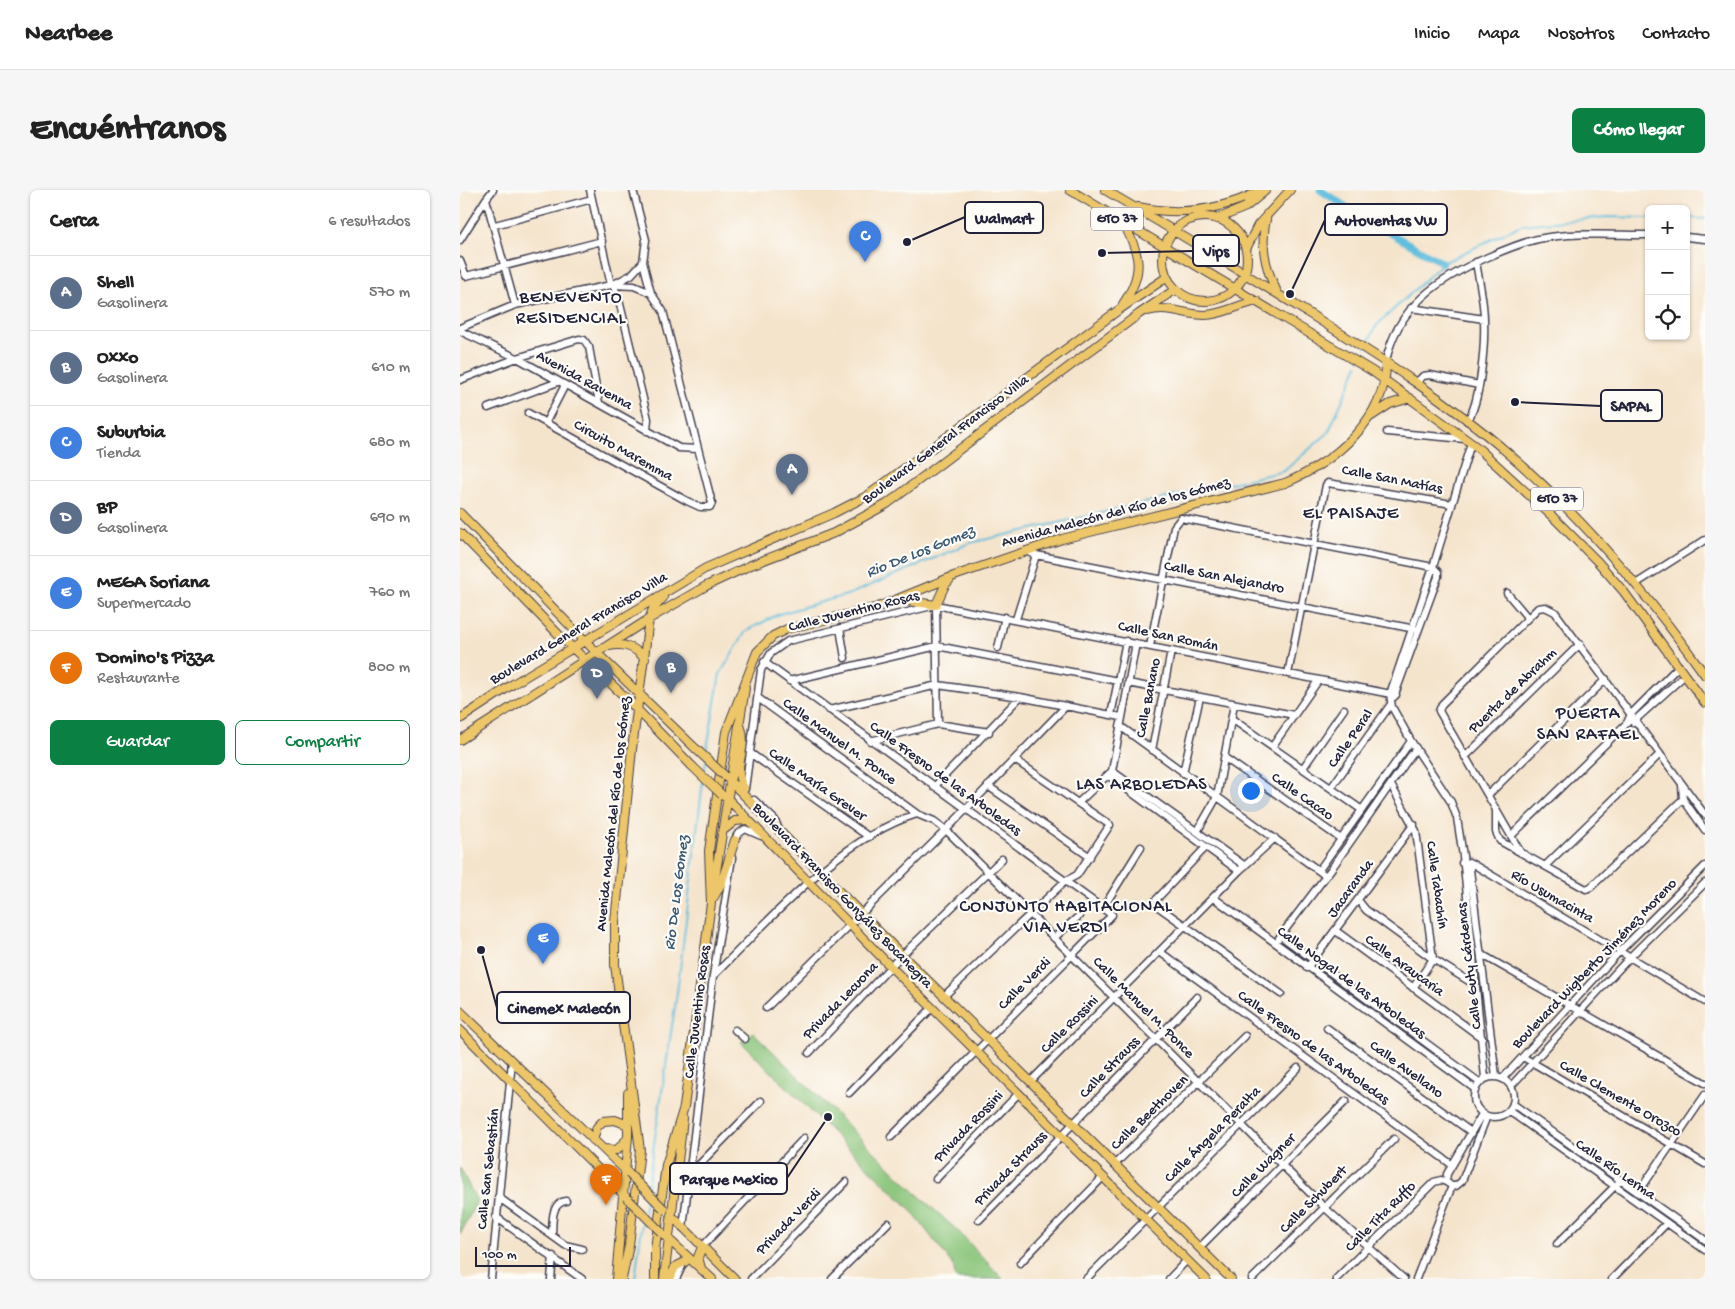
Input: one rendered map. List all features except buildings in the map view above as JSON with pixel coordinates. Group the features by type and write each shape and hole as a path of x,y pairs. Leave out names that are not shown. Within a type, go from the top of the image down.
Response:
{"main road":[{"name":"GTO 37","path":"1070,190 1257,300 1372,371 1469,441 1552,516 1598,562 1624,592 1705,703"},
{"name":"GTO 37","path":"1105,190 1245,272 1377,356 1468,421 1513,457 1572,514 1637,583 1705,675"},
{"path":"1130,205 1163,211 1198,210 1232,203 1262,190"},
{"path":"1267,190 1246,207 1217,218 1194,218 1174,230 1165,246 1163,265 1167,277 1176,289 1188,297 1203,301 1219,299 1236,288 1245,272 1246,246 1267,214 1290,190"},
{"path":"1267,214 1263,236 1263,250 1269,274 1278,294"},
{"path":"1217,218 1235,229 1243,240 1247,254"},
{"path":"1120,309 1131,292 1138,265 1136,248 1123,222"},
{"name":"Boulevard General Francisco Villa","path":"460,719 718,562 834,514 867,496 1120,309 1167,277"},
{"name":"Boulevard General Francisco Villa","path":"460,740 649,619 728,576 834,533 887,504 1139,314 1176,289"},
{"path":"1139,314 1163,308 1204,315 1214,314 1257,300"},
{"path":"1367,419 1378,399 1385,380 1386,362"},
{"path":"1367,419 1390,404 1410,398"},
{"name":"Avenida Malecón del Río de los Gómez","path":"655,1279 655,1249 666,1165 684,1107 711,903 708,863 726,732 749,669 763,644 786,629 848,616 898,600 954,576 1024,550 1139,518 1285,483 1311,471 1331,458 1349,442 1367,419"},
{"name":"Boulevard Francisco González Bocanegra","path":"460,513 596,652 725,776 903,956 1231,1279"},
{"name":"Boulevard Francisco González Bocanegra","path":"460,533 563,639 639,710 850,926 1206,1279"},
{"path":"898,600 936,604 945,585 954,576"},
{"path":"649,619 656,605 691,577"},
{"name":"Avenida Malecón del Río de los Gómez","path":"622,1279 629,1246 640,1150 615,965 615,922 632,749 639,710 649,619"},
{"path":"560,657 563,639"},
{"path":"605,646 627,646 636,650 645,659"},
{"path":"711,903 725,829 725,797 731,782 739,722 749,669"},
{"path":"739,722 745,736 739,770 744,788"},
{"path":"725,829 732,822 748,820"},
{"path":"711,903 721,884 735,840"},
{"path":"460,1011 672,1216 730,1277"},
{"path":"460,1030 510,1078 688,1260 712,1279"},
{"path":"467,1037 474,1038 482,1033"},
{"path":"616,1279 620,1209 627,1172 626,1056"},
{"path":"664,1279 684,1107"},
{"path":"593,1140 597,1127 603,1121 615,1120 628,1125"},
{"path":"600,1148 607,1151 617,1150 628,1137"},
{"path":"607,1178 620,1209"},
{"path":"701,1269 698,1257 702,1247"},
{"path":"670,1279 675,1267 688,1260"}],"street":[{"path":"460,240 493,190"},
{"path":"590,190 612,285 618,296 648,419 647,431"},
{"path":"632,190 646,240 643,262 651,293 663,311 697,449"},
{"path":"486,199 495,225 515,306"},
{"path":"495,225 592,199"},
{"path":"1386,362 1393,337 1411,308 1439,282 1476,262 1512,246 1537,239 1584,234 1645,235"},
{"path":"1690,237 1705,239"},
{"path":"460,261 463,277 602,241"},
{"path":"612,285 631,275 643,262"},
{"path":"1468,421 1474,409 1479,385 1484,319 1476,262"},
{"path":"460,329 515,306 612,285 634,286 651,293"},
{"path":"1411,308 1484,319"},
{"name":"Avenida Ravenna","path":"460,329 517,358 678,448 697,449"},
{"path":"460,380 574,339 584,340 589,347 599,403"},
{"path":"1416,383 1423,376 1430,375 1479,385"},
{"path":"488,408 558,382"},
{"path":"546,422 566,385"},
{"name":"Circuito Maremma","path":"528,413 687,501 700,507 710,507 712,503 697,449"},
{"path":"1387,432 1469,441 1452,504 1433,567 1411,629 1392,698"},
{"name":"Calle San Matías","path":"1314,544 1328,483 1452,504"},
{"path":"1150,646 1174,527 1181,518 1433,567 1438,572 1438,577 1392,698"},
{"path":"1637,583 1705,540"},
{"path":"1288,674 1314,544"},
{"name":"Calle San Alejandro","path":"1024,550 1036,555 1419,630"},
{"path":"1016,619 1036,555"},
{"path":"1507,593 1528,618"},
{"path":"936,604 938,724"},
{"name":"Calle San Román","path":"936,604 1288,674 1392,698"},
{"name":"Calle Juventino Rosas","path":"764,662 778,645 788,640 936,604"},
{"path":"1521,853 1440,714 1439,709 1538,608 1549,609 1555,612 1705,815"},
{"path":"998,648 1005,617"},
{"path":"840,628 845,658"},
{"path":"1111,715 1126,641"},
{"path":"1078,803 1111,774 1136,643"},
{"name":"Puerta de Abrahm","path":"1465,756 1580,644"},
{"path":"789,681 938,646 1118,681"},
{"name":"Calle Banano","path":"1152,750 1171,651"},
{"path":"744,788 764,662"},
{"name":"Calle Fresno de las Arboledas","path":"764,662 870,741 1112,915"},
{"path":"1511,836 1627,723 1631,714 1679,666"},
{"path":"1627,723 1636,721 1685,675"},
{"path":"1488,795 1606,679"},
{"path":"1272,747 1318,681"},
{"path":"1128,683 1294,715"},
{"path":"829,710 938,685 1020,697 1122,717"},
{"path":"934,787 989,732 1020,697"},
{"path":"1183,773 1200,697"},
{"name":"Calle Manuel M. Ponce","path":"758,698 917,814 934,821 946,830 1324,1207 1404,1279"},
{"name":"Calle Guty Cárdenas","path":"1392,698 1411,741 1454,809 1463,859 1482,1038 1482,1080"},
{"name":"Calle Peral","path":"1331,788 1392,698"},
{"path":"1197,832 1217,797 1234,704"},
{"path":"766,1008 967,810 1066,706"},
{"path":"1303,768 1344,709"},
{"path":"1232,719 1362,810"},
{"path":"870,741 938,724 989,732"},
{"path":"1120,726 1326,876"},
{"path":"1319,870 1411,741"},
{"path":"1275,943 1326,876 1416,748"},
{"name":"Calle María Grever","path":"750,753 870,837"},
{"path":"1545,866 1660,754"},
{"name":"Calle Cacao","path":"1225,758 1341,839"},
{"path":"944,996 1064,882 1077,875 1110,826 1015,760"},
{"path":"1111,774 1245,866"},
{"path":"1111,774 1239,871"},
{"name":"Calle Tabachín","path":"1390,785 1414,824 1433,958"},
{"path":"1682,785 1683,799 1705,830"},
{"path":"988,786 1090,857"},
{"name":"Boulevard Francisco González Bocanegra","path":"744,788 746,793 775,820 779,831"},
{"path":"1496,809 1497,837 1505,846 1586,889 1591,887 1683,799"},
{"path":"713,976 820,871 870,837 917,814"},
{"name":"Jacaranda","path":"1307,968 1414,824"},
{"path":"735,840 741,831 745,829 767,839"},
{"name":"Calle Rossini","path":"1031,1081 1239,871 1275,838"},
{"name":"Calle Juventino Rosas","path":"683,1228 692,1172 713,976 735,840"},
{"path":"1103,908 1141,847"},
{"path":"1206,847 1153,903 1281,994"},
{"name":"Privada Lecuona","path":"809,1052 891,967 1002,859"},
{"path":"1463,859 1471,864"},
{"name":"Calle Guty Cárdenas","path":"1471,864 1481,954 1499,1077"},
{"name":"Río Usumacinta","path":"1471,864 1705,1002"},
{"name":"Boulevard Wigberto Jiménez Moreno","path":"1499,1077 1523,1057 1620,951 1705,866"},
{"name":"Boulevard Wigberto Jiménez Moreno","path":"1511,1086 1630,957 1705,883"},
{"name":"Calle Nogal de las Arboledas","path":"1214,898 1307,968 1475,1089"},
{"path":"1358,900 1366,910 1433,958 1475,985"},
{"name":"Calle Verdi","path":"977,1050 1112,915"},
{"path":"1054,938 1078,916"},
{"name":"Calle Araucaria","path":"1336,931 1482,1038"},
{"name":"Calle Nogal de las Arboledas","path":"1281,936 1482,1080"},
{"name":"Calle Fresno de las Arboledas","path":"1160,952 1452,1164"},
{"path":"1481,954 1705,1083"},
{"path":"1413,988 1433,958"},
{"name":"Calle Strauss","path":"1061,1135 1197,997"},
{"path":"849,1093 932,1008"},
{"name":"Calle Avellano","path":"1326,1028 1471,1132"},
{"path":"735,1030 745,1039"},
{"name":"Calle Beethoven","path":"1114,1165 1245,1036"},
{"path":"891,1137 977,1050"},
{"name":"Calle Clemente Orozco","path":"1523,1057 1705,1164"},
{"name":"Calle San Sebastián","path":"491,1279 512,1061"},
{"name":"Calle Ángela Peralta","path":"1086,1279 1298,1068"},
{"path":"1499,1077 1511,1086 1514,1091 1513,1104 1509,1110 1495,1118 1485,1115 1475,1105 1475,1089 1482,1080 1499,1077"},
{"name":"Privada Rossini","path":"936,1179 1020,1093"},
{"path":"1638,1193 1705,1095"},
{"path":"692,1172 761,1101"},
{"name":"Calle Wagner","path":"1199,1248 1346,1102"},
{"name":"Calle Río Lerma","path":"1513,1104 1619,1183 1667,1223 1705,1250"},
{"name":"Calle Río Lerma","path":"1509,1110 1619,1183 1638,1193 1705,1240"},
{"path":"1449,1184 1456,1186 1462,1181 1485,1115"},
{"path":"1416,1279 1449,1184 1447,1174 1471,1132 1485,1115"},
{"name":"Privada Strauss","path":"979,1220 1061,1135"},
{"path":"702,1247 804,1138"},
{"name":"Calle Schubert","path":"1252,1279 1394,1139"},
{"path":"1020,1263 1103,1177"},
{"name":"Calle Tita Ruffo","path":"1336,1279 1434,1182 1441,1180 1449,1184"},
{"name":"Privada Verdi","path":"751,1279 846,1182"},
{"path":"1557,1244 1619,1183"},
{"path":"498,1197 569,1247 582,1250"},
{"path":"552,1234 555,1207 558,1203 566,1202"},
{"path":"496,1217 553,1256 582,1279"},
{"path":"832,1279 888,1223"},
{"path":"1612,1279 1667,1223"},
{"path":"551,1279 553,1256"},
{"path":"676,1279 688,1260"},
{"path":"1169,1279 1187,1260"}],"green space":[{"path":"753,1032 915,1192 959,1232 1003,1279 956,1279 953,1265 909,1208 741,1042"},
{"path":"460,1168 477,1201 460,1235"}],"waterway":[{"path":"1320,190 1367,220 1443,263"},
{"name":"Rio De Los Gomez","path":"1366,347 1376,326 1443,263 1521,225 1607,217 1645,218"},
{"name":"Rio De Los Gomez","path":"1690,218 1705,219"},
{"name":"Rio De Los Gomez","path":"1360,360 1364,351"},
{"name":"Rio De Los Gomez","path":"706,754 720,674 746,631 779,614 850,594 970,543 1284,471 1328,433 1358,365"},
{"name":"Rio De Los Gomez","path":"704,774 706,761"},
{"name":"Rio De Los Gomez","path":"647,1190 677,993 703,781"},
{"name":"Rio De Los Gomez","path":"644,1212 647,1195"},
{"name":"Rio De Los Gomez","path":"635,1279 643,1217"}],"place":[{"name":"Walmart","path":"907,242"},
{"name":"Vips","path":"1102,253"},
{"name":"Suburbia","path":"865,262"},
{"name":"Autoventas VW","path":"1290,294"},
{"name":"SAPAL","path":"1515,402"},
{"name":"Shell","path":"792,495"},
{"name":"Oxxo","path":"671,693"},
{"name":"BP","path":"597,699"},
{"name":"Cinemex Malecón","path":"481,950"},
{"name":"MEGA Soriana","path":"543,964"},
{"name":"Parque Mexico","path":"828,1117"},
{"name":"Domino's Pizza","path":"606,1205"}],"district":[{"name":"BENEVENTO RESIDENCIAL","path":"571,308"},
{"name":"EL PAISAJE","path":"1351,514"},
{"name":"PUERTA SAN RAFAEL","path":"1588,724"},
{"name":"LAS ARBOLEDAS","path":"1142,785"},
{"name":"CONJUNTO HABITACIONAL VIA VERDI","path":"1066,918"}]}
